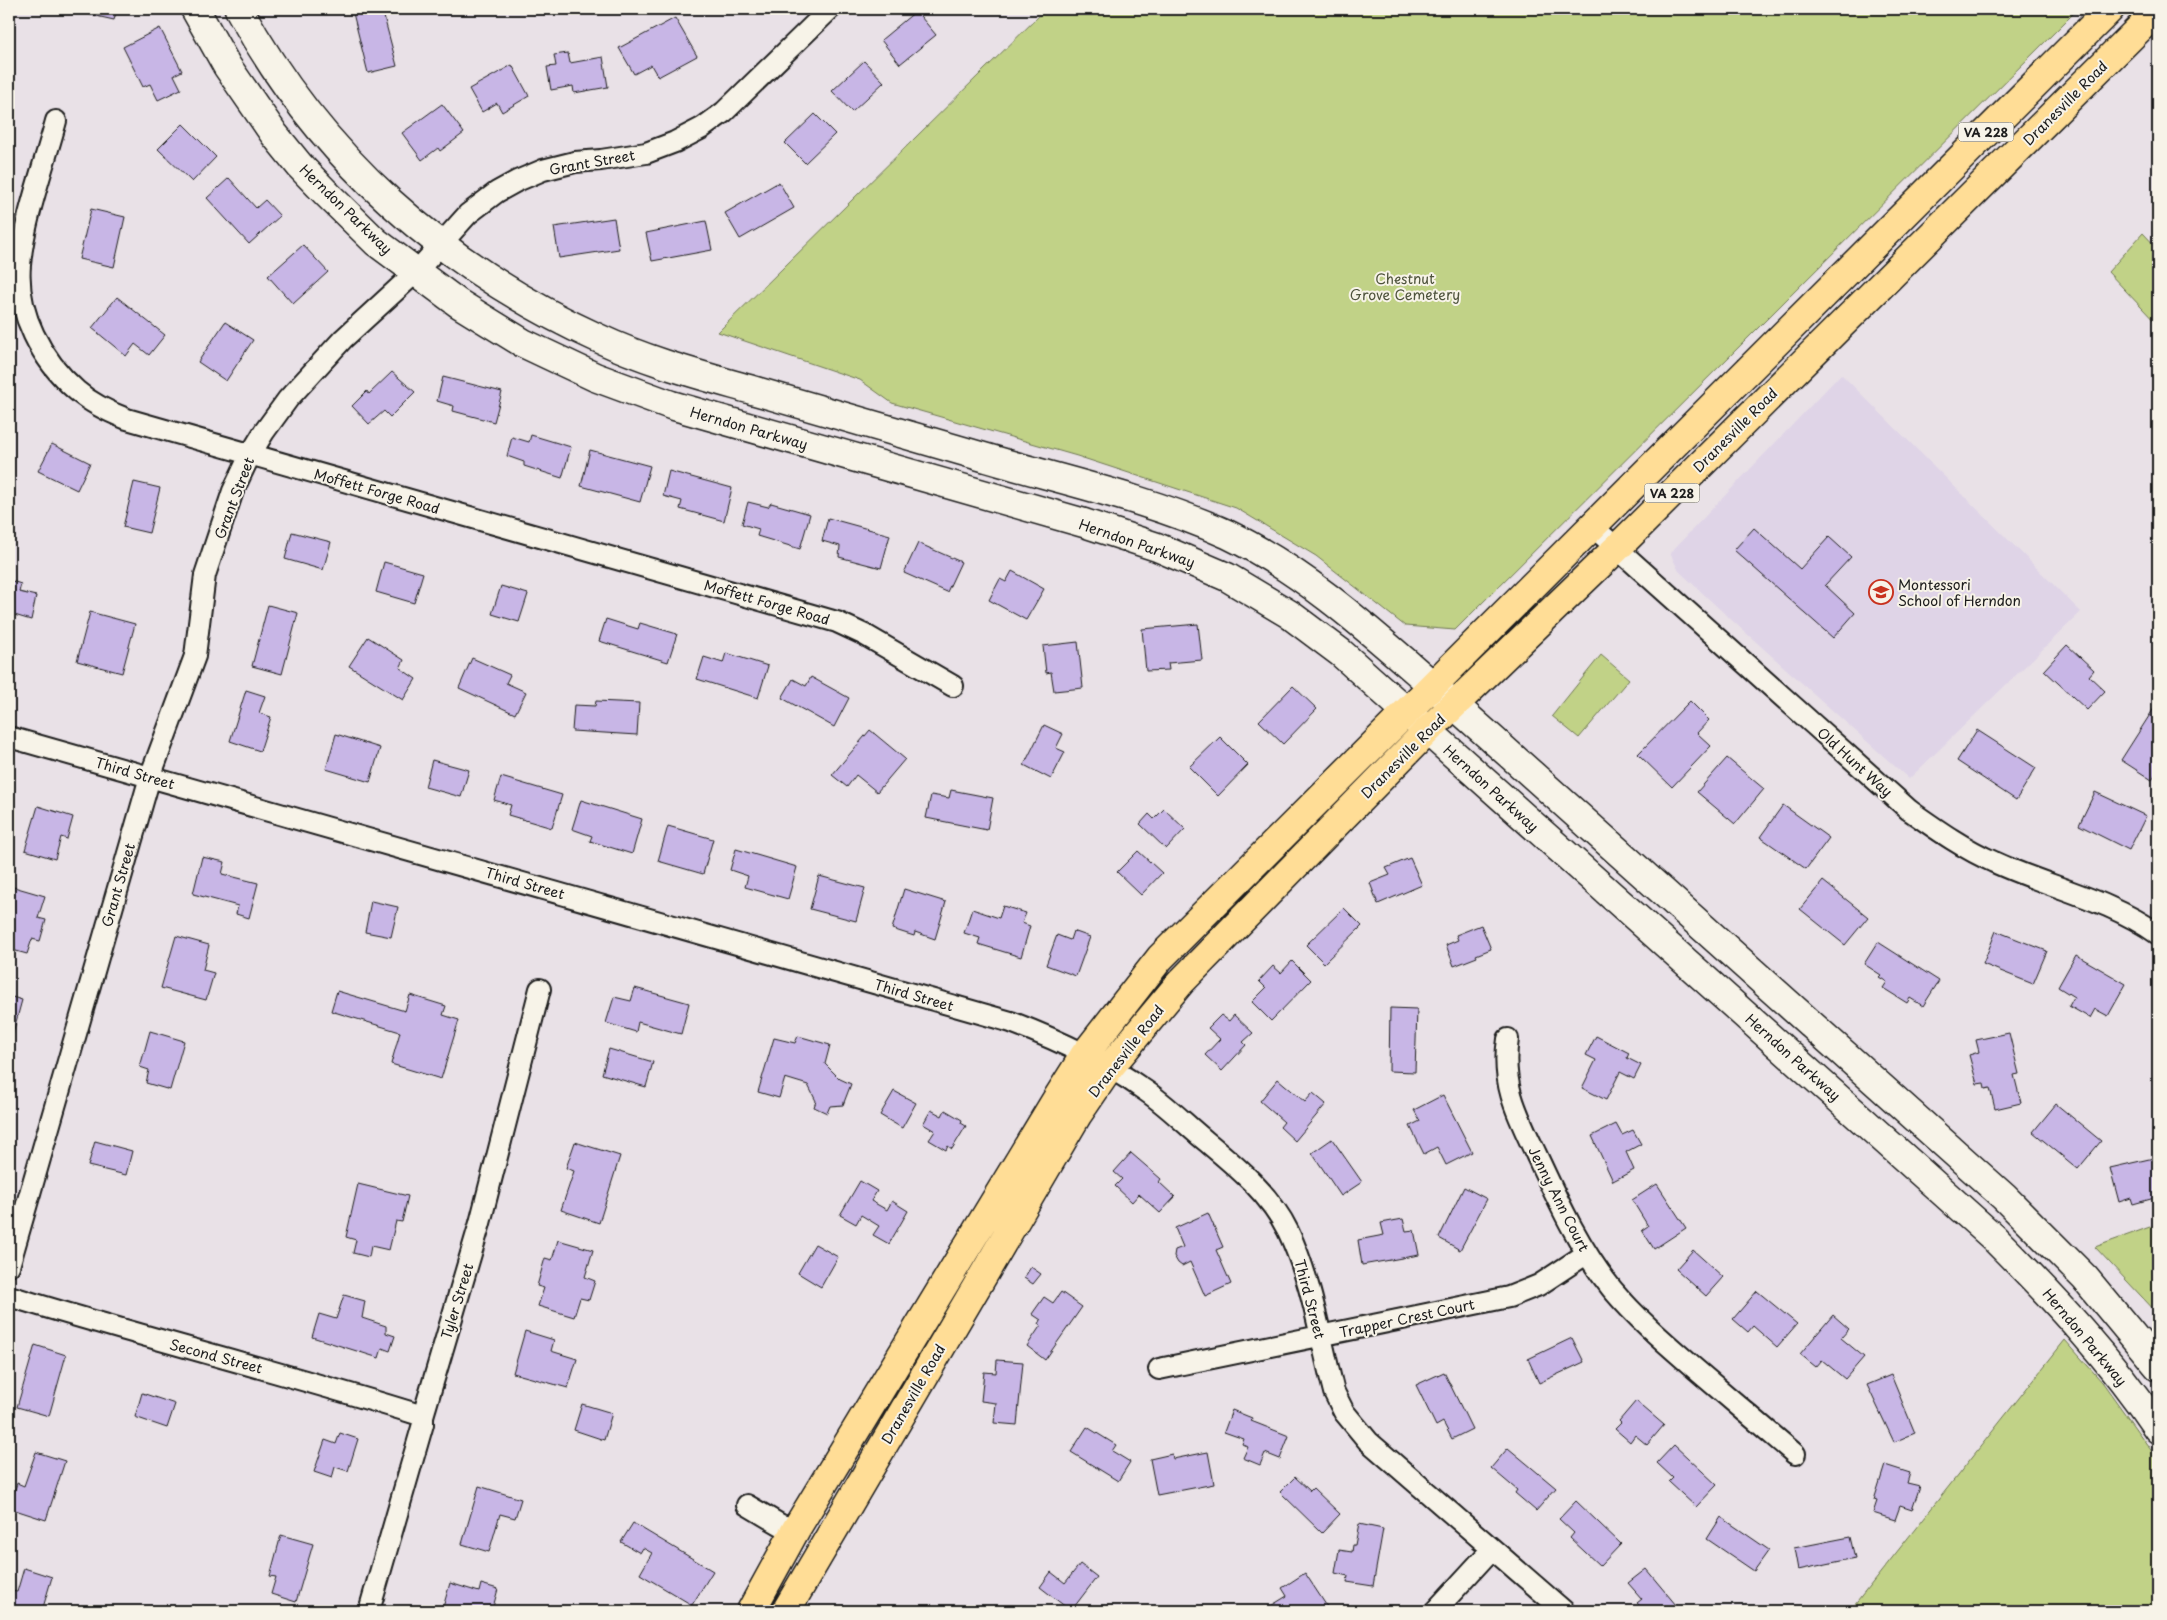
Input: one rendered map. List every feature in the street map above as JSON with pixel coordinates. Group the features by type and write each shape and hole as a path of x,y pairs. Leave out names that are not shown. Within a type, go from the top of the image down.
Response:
{"main road":[{"name":"Herndon Parkway","path":"195,9 227,66 274,134 300,166 376,242 458,302 524,344 595,377 632,391 748,428 1120,534 1190,559 1234,581 1310,629 1341,653 1993,1237 2047,1291 2078,1326 2122,1379 2158,1429"},
{"path":"239,9 290,91 327,138 396,209 439,245 538,308 599,339 634,353 776,397 1160,507 1230,536 1277,563 1331,599 1432,685 2016,1209 2085,1278 2158,1366"},
{"name":"Dranesville Road","path":"751,1611 796,1529 1086,1054 1160,958 2110,9"},
{"name":"Dranesville Road","path":"786,1611 1068,1131 1110,1067 1180,982 1427,731 1616,549 2158,10"}],"street":[{"name":"Grant Street","path":"9,1266 150,777 195,656 205,575 234,492 250,455 264,432 288,399 343,339 416,272 468,214 497,192 517,180 543,170 575,162 646,153 675,142 702,128 724,112 830,9"},
{"name":"Moffett Forge Road","path":"56,121 23,239 20,266 24,302 28,321 40,346 57,371 78,392 102,408 127,419 250,455 836,622 865,635 953,686"},
{"name":"Old Hunt Way","path":"1592,526 1909,810 1949,838 1992,862 2110,907 2158,934"},
{"name":"Third Street","path":"9,737 1011,1022 1056,1040 1110,1067 1144,1090 1249,1177 1271,1203 1287,1229 1301,1261 1334,1392 1344,1412 1368,1441 1564,1611"},
{"name":"Tyler Street","path":"369,1611 423,1424 423,1416 490,1190 540,989"},
{"name":"Jenny Ann Court","path":"1508,1038 1506,1078 1512,1101 1565,1217 1586,1254 1640,1320 1795,1454"},
{"name":"Trapper Crest Court","path":"1159,1369 1509,1297 1539,1285 1586,1254"},
{"name":"Second Street","path":"9,1296 356,1395 423,1416"},
{"path":"747,1505 781,1525 796,1529"},
{"path":"1435,1611 1492,1549"}],"shaded area":[{"name":"Montessori School of Herndon","path":"1841,374 2081,612 1909,779 1679,571 1670,553"}],"green space":[{"name":"Chestnut Grove Cemetery","path":"1046,9 2078,9 1455,630 1405,626 1316,556 1236,508 1077,456 892,403 860,380 718,332"},
{"path":"2143,233 2158,249 2158,325 2108,272"},
{"path":"1601,655 1629,679 1579,738 1552,716"},
{"path":"2158,1224 2158,1314 2095,1247"},
{"path":"2065,1340 2103,1383 2158,1460 2158,1611 1850,1611"}],"building":[{"path":"74,9 117,9 114,20 74,11"},
{"path":"370,9 382,9 397,66 368,73 353,13"},
{"path":"719,9 731,9 725,15"},
{"path":"916,11 936,35 900,64 881,40"},
{"path":"675,18 697,56 658,77 651,65 634,74 619,48"},
{"path":"160,28 182,71 174,75 181,89 158,100 150,84 143,87 123,47"},
{"path":"568,53 570,63 603,57 608,87 574,93 573,86 551,90 547,67 556,66 554,55"},
{"path":"864,61 884,82 852,112 832,91"},
{"path":"512,65 529,96 502,112 497,103 482,112 469,89"},
{"path":"442,104 464,133 440,151 438,148 422,160 402,133"},
{"path":"815,114 835,134 805,163 785,143"},
{"path":"183,124 216,157 192,182 158,149"},
{"path":"229,178 256,208 265,200 280,216 249,244 207,198"},
{"path":"779,182 794,208 740,239 725,213"},
{"path":"91,209 125,217 114,267 79,259"},
{"path":"614,218 619,249 559,258 554,227"},
{"path":"706,221 712,250 652,261 646,233"},
{"path":"303,245 328,272 293,304 268,276"},
{"path":"117,297 165,335 149,355 135,344 126,356 92,328"},
{"path":"225,322 253,340 226,381 198,362"},
{"path":"392,372 415,392 390,417 384,411 369,424 352,406 367,391 369,394"},
{"path":"443,377 502,392 494,422 453,411 454,406 437,401"},
{"path":"531,435 571,447 562,478 524,466 524,462 507,456 512,437 529,442"},
{"path":"52,444 90,463 77,490 38,471"},
{"path":"590,450 650,466 640,502 581,486"},
{"path":"669,471 732,488 724,521 680,509 682,501 663,496"},
{"path":"134,482 160,488 149,533 123,527"},
{"path":"748,502 768,507 771,503 810,514 800,549 757,536 759,529 742,524"},
{"path":"828,518 890,535 881,568 839,557 840,546 822,541"},
{"path":"1754,528 1800,569 1829,537 1851,557 1825,585 1855,613 1833,638 1734,550"},
{"path":"292,532 331,542 323,570 285,559"},
{"path":"918,543 961,562 947,592 904,573"},
{"path":"384,562 423,573 414,603 376,592"},
{"path":"1012,571 1044,589 1026,620 989,600 1000,579 1006,582"},
{"path":"9,580 21,584 19,592 36,596 31,620 11,614 9,623"},
{"path":"501,586 528,594 519,622 492,614"},
{"path":"268,605 298,613 282,674 252,666"},
{"path":"90,612 135,624 122,673 77,661"},
{"path":"606,619 638,629 640,623 677,634 668,662 599,641"},
{"path":"1198,624 1202,660 1168,663 1169,670 1146,671 1142,629"},
{"path":"368,637 404,660 400,668 416,679 403,700 349,666"},
{"path":"1078,642 1083,688 1054,691 1051,672 1046,673 1043,646"},
{"path":"2067,645 2094,670 2089,676 2105,691 2087,710 2044,670"},
{"path":"726,653 768,666 758,698 697,679 704,657 723,663"},
{"path":"472,658 510,675 506,683 526,692 515,714 459,688"},
{"path":"811,677 849,698 834,727 782,698 793,679 806,686"},
{"path":"1293,686 1317,709 1283,744 1259,721"},
{"path":"246,690 265,696 259,713 271,717 260,751 230,741"},
{"path":"596,701 639,703 637,735 572,731 574,705 595,706"},
{"path":"1690,701 1709,720 1697,733 1711,746 1672,787 1638,754"},
{"path":"2158,702 2158,770 2152,780 2121,760"},
{"path":"1044,725 1063,734 1056,748 1065,752 1051,779 1024,765"},
{"path":"870,730 905,759 877,792 856,775 847,787 832,775"},
{"path":"1977,730 2036,768 2016,800 1957,761"},
{"path":"336,734 380,748 370,782 326,769"},
{"path":"1220,737 1248,765 1218,796 1189,767"},
{"path":"1727,758 1764,789 1735,824 1697,792"},
{"path":"432,760 469,770 461,797 425,787"},
{"path":"501,777 562,795 552,828 508,815 511,805 494,800"},
{"path":"951,790 993,798 987,830 926,818 931,795 949,798"},
{"path":"2095,792 2146,816 2129,850 2079,825"},
{"path":"581,800 642,819 632,854 590,841 592,836 572,829"},
{"path":"1783,805 1829,838 1806,869 1760,837"},
{"path":"38,806 73,817 67,839 61,837 55,859 25,850"},
{"path":"1164,809 1185,829 1166,849 1140,824 1149,814 1154,819"},
{"path":"668,826 713,839 703,874 658,861"},
{"path":"736,849 797,867 788,899 745,887 748,876 730,870"},
{"path":"1138,851 1162,873 1141,895 1117,872"},
{"path":"202,857 225,862 222,874 258,883 249,918 236,914 238,906 193,894"},
{"path":"1410,858 1422,885 1378,904 1370,883 1390,875 1386,868"},
{"path":"819,876 865,888 856,921 810,909"},
{"path":"1823,881 1868,917 1845,945 1800,909"},
{"path":"14,887 45,896 38,918 46,920 40,941 32,939 27,954 9,949 9,905"},
{"path":"904,889 946,902 935,939 915,932 914,936 892,929"},
{"path":"371,901 398,907 391,937 365,932"},
{"path":"1003,906 1026,913 1022,923 1030,926 1021,957 978,944 980,938 964,933 972,909 999,918"},
{"path":"1344,908 1362,926 1324,963 1306,945"},
{"path":"1481,925 1491,949 1454,966 1446,945 1458,940 1456,935"},
{"path":"1073,931 1090,937 1076,976 1046,965 1057,935 1070,940"},
{"path":"1996,931 2047,951 2033,984 1983,964"},
{"path":"176,936 209,945 203,970 214,973 206,1000 161,988"},
{"path":"1878,942 1939,981 1923,1006 1910,998 1907,1003 1883,988 1887,982 1879,977 1881,975 1864,964"},
{"path":"2076,955 2126,984 2108,1016 2095,1009 2090,1018 2069,1006 2074,997 2058,987"},
{"path":"1292,961 1311,980 1271,1021 1252,1002 1266,988 1259,981 1273,966 1281,973"},
{"path":"635,988 689,1003 681,1034 638,1022 636,1032 606,1023 614,997 631,1001"},
{"path":"337,991 405,1011 410,995 446,1006 443,1015 459,1020 441,1079 391,1064 400,1032 331,1011"},
{"path":"9,996 22,1000 13,1033 9,1032"},
{"path":"1390,1008 1417,1009 1415,1072 1389,1071"},
{"path":"1221,1015 1229,1021 1234,1015 1253,1033 1243,1042 1246,1045 1222,1071 1205,1055 1220,1039 1208,1028"},
{"path":"150,1031 184,1041 170,1090 146,1083 149,1070 140,1067"},
{"path":"2009,1033 2019,1074 2014,1075 2021,1103 1995,1109 1990,1088 1985,1089 1984,1083 1977,1084 1969,1055 1979,1052 1976,1040"},
{"path":"798,1036 830,1045 825,1064 840,1079 851,1084 843,1105 830,1106 827,1113 814,1107 816,1101 808,1085 785,1078 779,1098 758,1092 774,1038 795,1043"},
{"path":"1596,1036 1629,1053 1627,1058 1641,1065 1634,1079 1620,1072 1606,1100 1582,1088 1596,1060 1586,1055"},
{"path":"609,1049 653,1062 646,1087 602,1074"},
{"path":"1278,1079 1305,1102 1313,1093 1326,1104 1295,1141 1280,1127 1284,1122 1260,1101"},
{"path":"894,1091 916,1103 902,1128 880,1115"},
{"path":"1443,1095 1472,1152 1446,1165 1437,1147 1424,1154 1410,1126 1420,1121 1414,1110"},
{"path":"2056,1104 2101,1141 2078,1169 2033,1132"},
{"path":"931,1110 942,1116 945,1110 962,1120 961,1123 966,1126 952,1149 948,1146 946,1150 929,1140 935,1131 923,1124"},
{"path":"1616,1124 1622,1135 1633,1130 1641,1144 1626,1152 1634,1170 1613,1181 1592,1136"},
{"path":"1332,1139 1362,1182 1341,1196 1312,1153"},
{"path":"95,1141 132,1151 126,1175 88,1166"},
{"path":"575,1142 620,1156 599,1223 561,1210 574,1171 566,1168"},
{"path":"1131,1153 1161,1179 1159,1182 1175,1197 1160,1213 1139,1194 1132,1202 1115,1186 1122,1179 1114,1172"},
{"path":"2158,1157 2158,1197 2133,1204 2131,1198 2119,1202 2110,1168"},
{"path":"860,1181 877,1191 871,1201 887,1210 892,1201 908,1211 889,1244 873,1235 879,1226 861,1215 856,1224 840,1215"},
{"path":"358,1184 408,1196 402,1222 396,1221 389,1250 371,1246 369,1257 353,1253 356,1240 346,1237"},
{"path":"1657,1184 1686,1228 1654,1249 1642,1230 1648,1226 1632,1200"},
{"path":"1464,1187 1487,1199 1460,1250 1439,1238"},
{"path":"1208,1213 1223,1247 1216,1250 1231,1284 1205,1296 1190,1262 1182,1266 1174,1256 1175,1250 1183,1247 1175,1228"},
{"path":"1403,1219 1406,1231 1414,1230 1419,1255 1362,1265 1358,1240 1384,1235 1381,1223"},
{"path":"558,1240 593,1250 585,1277 595,1281 589,1300 580,1298 574,1317 538,1306 544,1288 537,1286 545,1258 552,1260"},
{"path":"815,1244 838,1257 821,1287 798,1273"},
{"path":"1693,1250 1723,1277 1706,1296 1676,1269"},
{"path":"1031,1267 1041,1274 1033,1284 1024,1278"},
{"path":"1757,1291 1797,1324 1777,1347 1753,1326 1748,1332 1733,1319"},
{"path":"1061,1292 1082,1307 1045,1360 1027,1346 1041,1325 1039,1324 1041,1320 1032,1314 1044,1297 1053,1303"},
{"path":"344,1295 365,1301 362,1318 386,1326 386,1333 395,1336 390,1351 382,1348 379,1358 312,1337 319,1314 336,1319"},
{"path":"1833,1315 1849,1329 1841,1338 1864,1357 1845,1379 1822,1360 1816,1367 1800,1354"},
{"path":"525,1331 554,1340 551,1351 577,1359 568,1388 513,1373"},
{"path":"1572,1338 1584,1362 1539,1383 1528,1359"},
{"path":"35,1345 66,1355 49,1416 17,1407"},
{"path":"997,1360 1023,1362 1017,1425 994,1423 996,1403 981,1401 984,1372 996,1373"},
{"path":"1444,1372 1472,1429 1452,1439 1443,1422 1436,1426 1416,1385"},
{"path":"1891,1375 1915,1433 1894,1442 1867,1385"},
{"path":"142,1393 175,1404 167,1428 135,1417"},
{"path":"1636,1401 1664,1425 1647,1445 1635,1435 1630,1442 1615,1429 1621,1423 1619,1421"},
{"path":"582,1404 612,1413 604,1440 574,1430"},
{"path":"1232,1410 1252,1418 1251,1421 1289,1436 1280,1459 1265,1453 1260,1465 1243,1458 1248,1447 1242,1444 1244,1439 1224,1432"},
{"path":"1087,1427 1116,1445 1112,1451 1130,1462 1118,1481 1071,1452"},
{"path":"340,1433 358,1439 348,1471 335,1467 332,1478 314,1472 325,1440 336,1444"},
{"path":"1674,1445 1717,1485 1696,1507 1669,1482 1673,1478 1657,1463"},
{"path":"1508,1448 1556,1488 1536,1511 1515,1493 1517,1490 1491,1468"},
{"path":"36,1452 65,1461 46,1520 9,1508 17,1483 24,1486"},
{"path":"1208,1452 1214,1484 1157,1495 1150,1459 1172,1454 1173,1459"},
{"path":"1885,1465 1910,1473 1907,1483 1920,1486 1912,1510 1900,1506 1895,1520 1873,1513 1877,1501 1874,1500"},
{"path":"1295,1477 1310,1491 1313,1488 1340,1514 1322,1533 1280,1492"},
{"path":"479,1486 521,1499 515,1518 500,1514 489,1552 462,1544"},
{"path":"1576,1501 1621,1544 1600,1566 1570,1538 1574,1533 1559,1519"},
{"path":"1721,1517 1769,1550 1754,1571 1707,1539"},
{"path":"633,1523 713,1571 692,1605 640,1574 652,1553 643,1548 640,1553 621,1542"},
{"path":"1359,1524 1383,1529 1373,1586 1347,1582 1348,1576 1335,1573 1339,1550 1352,1552"},
{"path":"281,1535 313,1544 296,1602 271,1594 276,1577 270,1576"},
{"path":"1850,1537 1855,1558 1798,1570 1794,1548"},
{"path":"1080,1564 1097,1577 1071,1611 1040,1587 1051,1572 1065,1583"},
{"path":"24,1568 52,1577 42,1611 9,1611 9,1600 12,1591 17,1592"},
{"path":"1646,1569 1681,1611 1645,1611 1637,1603 1642,1599 1628,1583"},
{"path":"1305,1573 1328,1608 1323,1611 1272,1611 1269,1607 1287,1596 1282,1588"},
{"path":"450,1583 479,1592 481,1584 498,1589 492,1611 442,1611"}],"place":[{"name":"Montessori School of Herndon","path":"1881,592"}]}
